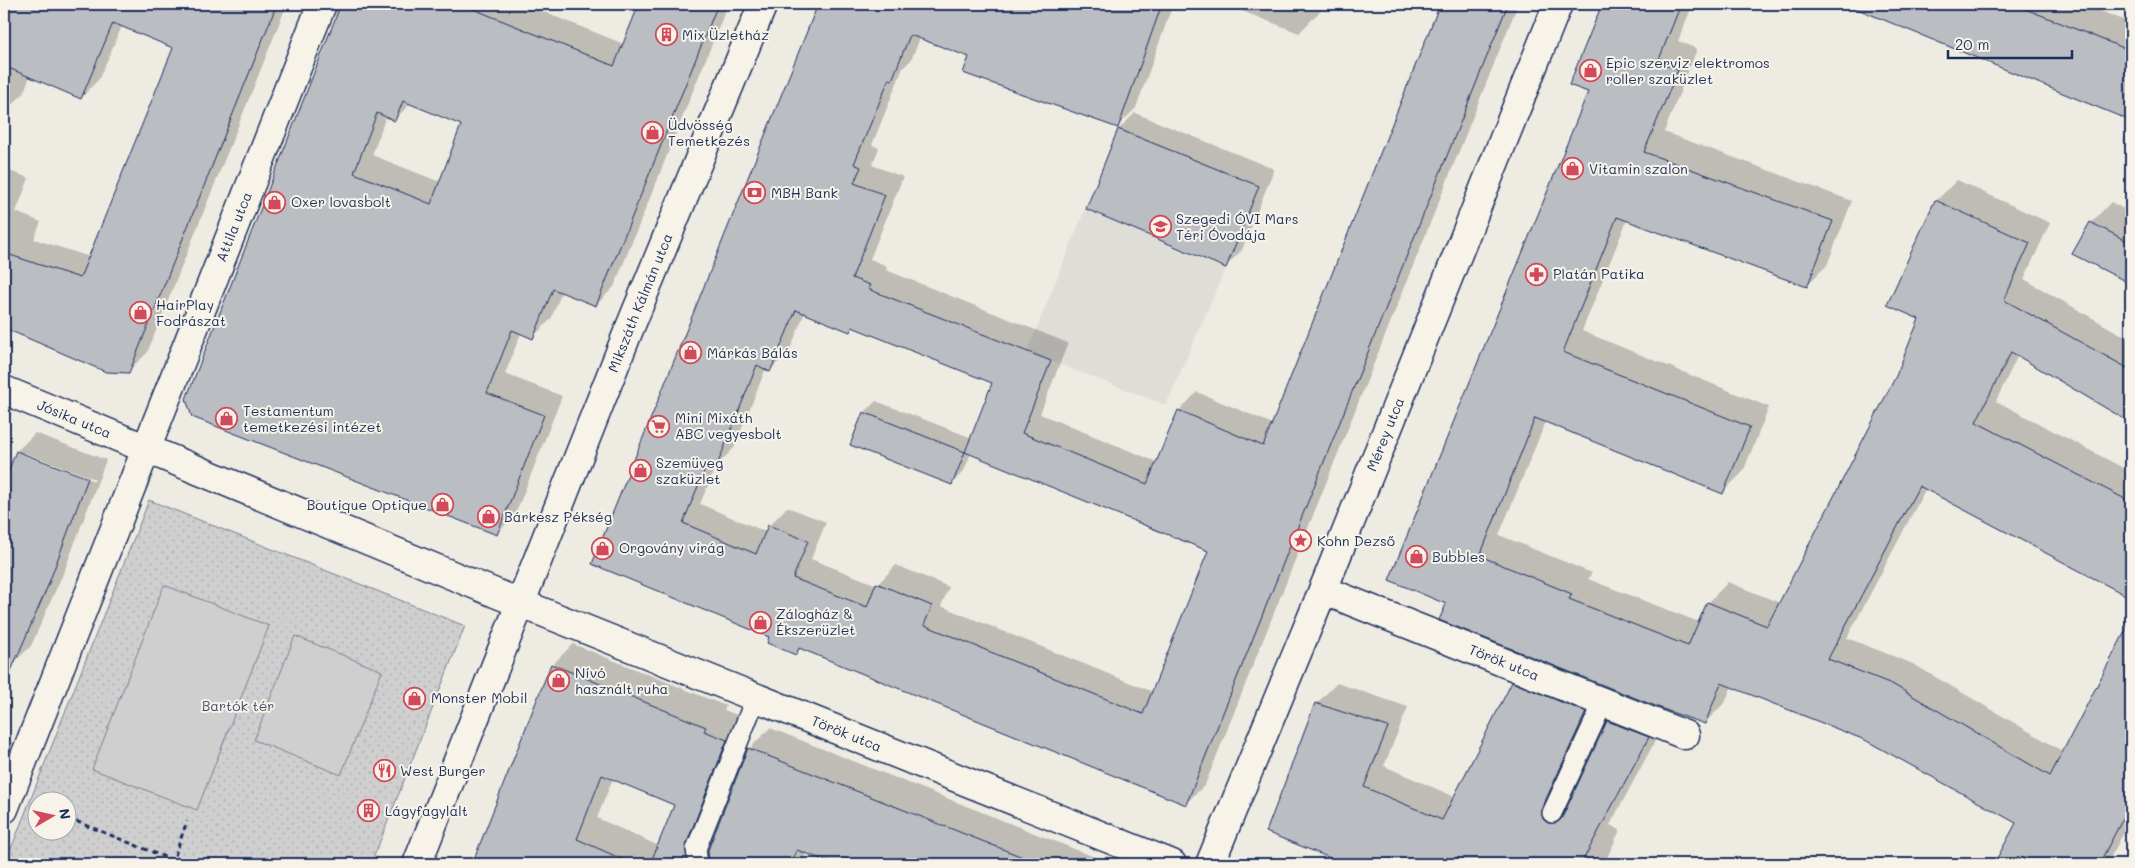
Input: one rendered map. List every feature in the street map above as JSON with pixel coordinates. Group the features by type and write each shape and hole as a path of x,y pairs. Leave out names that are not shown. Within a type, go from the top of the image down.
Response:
{"street":[{"name":"Attila utca","path":"146,448 322,4"},
{"name":"Mikszáth Kálmán utca","path":"521,602 628,332 763,4"},
{"name":"Mérey utca","path":"1210,864 1558,4"},
{"name":"Jósika utca","path":"4,390 146,448"},
{"path":"4,809 146,448 521,602 417,864"},
{"name":"Török utca","path":"1322,590 1685,735"},
{"name":"Török utca","path":"521,602 1172,864"}],"lane":[{"path":"698,864 696,849 756,697"},
{"path":"1552,813 1603,702"}],"path":[{"path":"173,862 187,821"},
{"path":"78,822 173,862 182,864"}],"shaded area":[{"name":"Szegedi ÓVI Mars Téri Óvodája","path":"1118,128 1259,186 1226,268 1166,405 1027,352"}],"green space":[{"name":"Bartók tér","path":"149,500 465,626 371,864 5,864 28,806 28,840 78,840 78,790 34,790"},
{"path":"164,585 269,626 197,810 92,769"},
{"path":"295,636 382,671 341,775 254,740"}],"building":[{"path":"4,4 277,4 129,373 106,372 4,328 4,253 80,278 173,48 113,23 81,99 4,66"},
{"path":"341,4 461,4 614,66 639,4 718,4 596,306 553,289 533,339 512,330 487,393 544,415 497,535 192,417 186,399","holes":["403,101 461,125 431,204 354,173 377,113 395,121"]},
{"path":"818,4 1162,4 1118,128 963,73 969,57 910,35 892,80 889,79 854,164 861,167 854,183 885,195 852,278 870,285 868,289 1051,361 1022,433 1147,484 1178,410 1263,446 1440,4 1508,4 1186,805 799,648 796,655 767,643 769,637 592,564","holes":["796,310 850,332 852,327 992,383 965,452 1208,551 1143,714 924,625 932,606 876,583 867,607 793,578 808,541 768,525 756,554 683,523 707,464 716,468 757,365 770,372"]},
{"path":"1602,4 1681,4 1658,62 1678,70 1644,152 1833,221 1807,287 1617,217 1563,352 1750,427 1723,494 1535,418 1480,556 1572,594 1569,599 1688,646 1707,602 1767,626 1896,376 1919,319 1887,305 1935,200 2030,243 2004,300 2131,370 2131,423 2011,352 1976,422 2131,502 2131,598 1919,486 1828,659 1892,684 2050,776 2131,620 2131,803 2099,864 1994,864 2016,823 1865,740 1721,683 1705,724 1439,620 1446,604 1389,580 1588,92 1569,85"},
{"path":"1845,4 2013,4 2131,51 2131,121"},
{"path":"1118,129 1259,186 1226,268 1086,209"},
{"path":"2090,222 2131,243 2131,284 2072,254"},
{"path":"863,412 965,452 952,485 850,445"},
{"path":"16,451 88,478 47,588 4,687 4,483"},
{"path":"551,664 706,727 704,731 727,740 686,845 687,864 650,864 674,805 602,775 577,839 633,864 472,864"},
{"path":"1512,682 1586,712 1542,808 1543,819 1548,823 1558,822 1562,818 1607,721 1649,737 1581,864 1345,864 1266,832 1315,703 1388,727 1364,787 1442,820"},
{"path":"748,748 1035,862 1035,864 834,864 797,850 791,864 709,864 708,850"}],"place":[{"name":"Mix Üzletház","path":"666,35"},
{"name":"Epic szerviz elektromos roller szaküzlet","path":"1590,71"},
{"name":"Üdvösség Temetkezés","path":"652,133"},
{"name":"Vitamin szalon","path":"1573,169"},
{"name":"MBH Bank","path":"755,193"},
{"name":"Oxer lovasbolt","path":"275,202"},
{"name":"Szegedi ÓVI Mars Téri Óvodája","path":"1160,227"},
{"name":"Platán Patika","path":"1537,274"},
{"name":"HairPlay Fodrászat","path":"140,313"},
{"name":"Márkás Bálás","path":"691,353"},
{"name":"Testamentum temetkezési intézet","path":"227,419"},
{"name":"Mini Mixáth ABC vegyesbolt","path":"659,426"},
{"name":"Szemüveg szaküzlet","path":"640,471"},
{"name":"Boutique Optique","path":"443,505"},
{"name":"Bárkesz Pékség","path":"488,517"},
{"name":"Kohn Dezső","path":"1301,541"},
{"name":"Orgovány virág","path":"603,548"},
{"name":"Bubbles","path":"1416,557"},
{"name":"Zálogház & Ékszerüzlet","path":"760,622"},
{"name":"Nívó használt ruha","path":"559,681"},
{"name":"Monster Mobil","path":"415,698"},
{"name":"West Burger","path":"384,771"},
{"name":"Lágyfagylalt","path":"369,811"}]}
